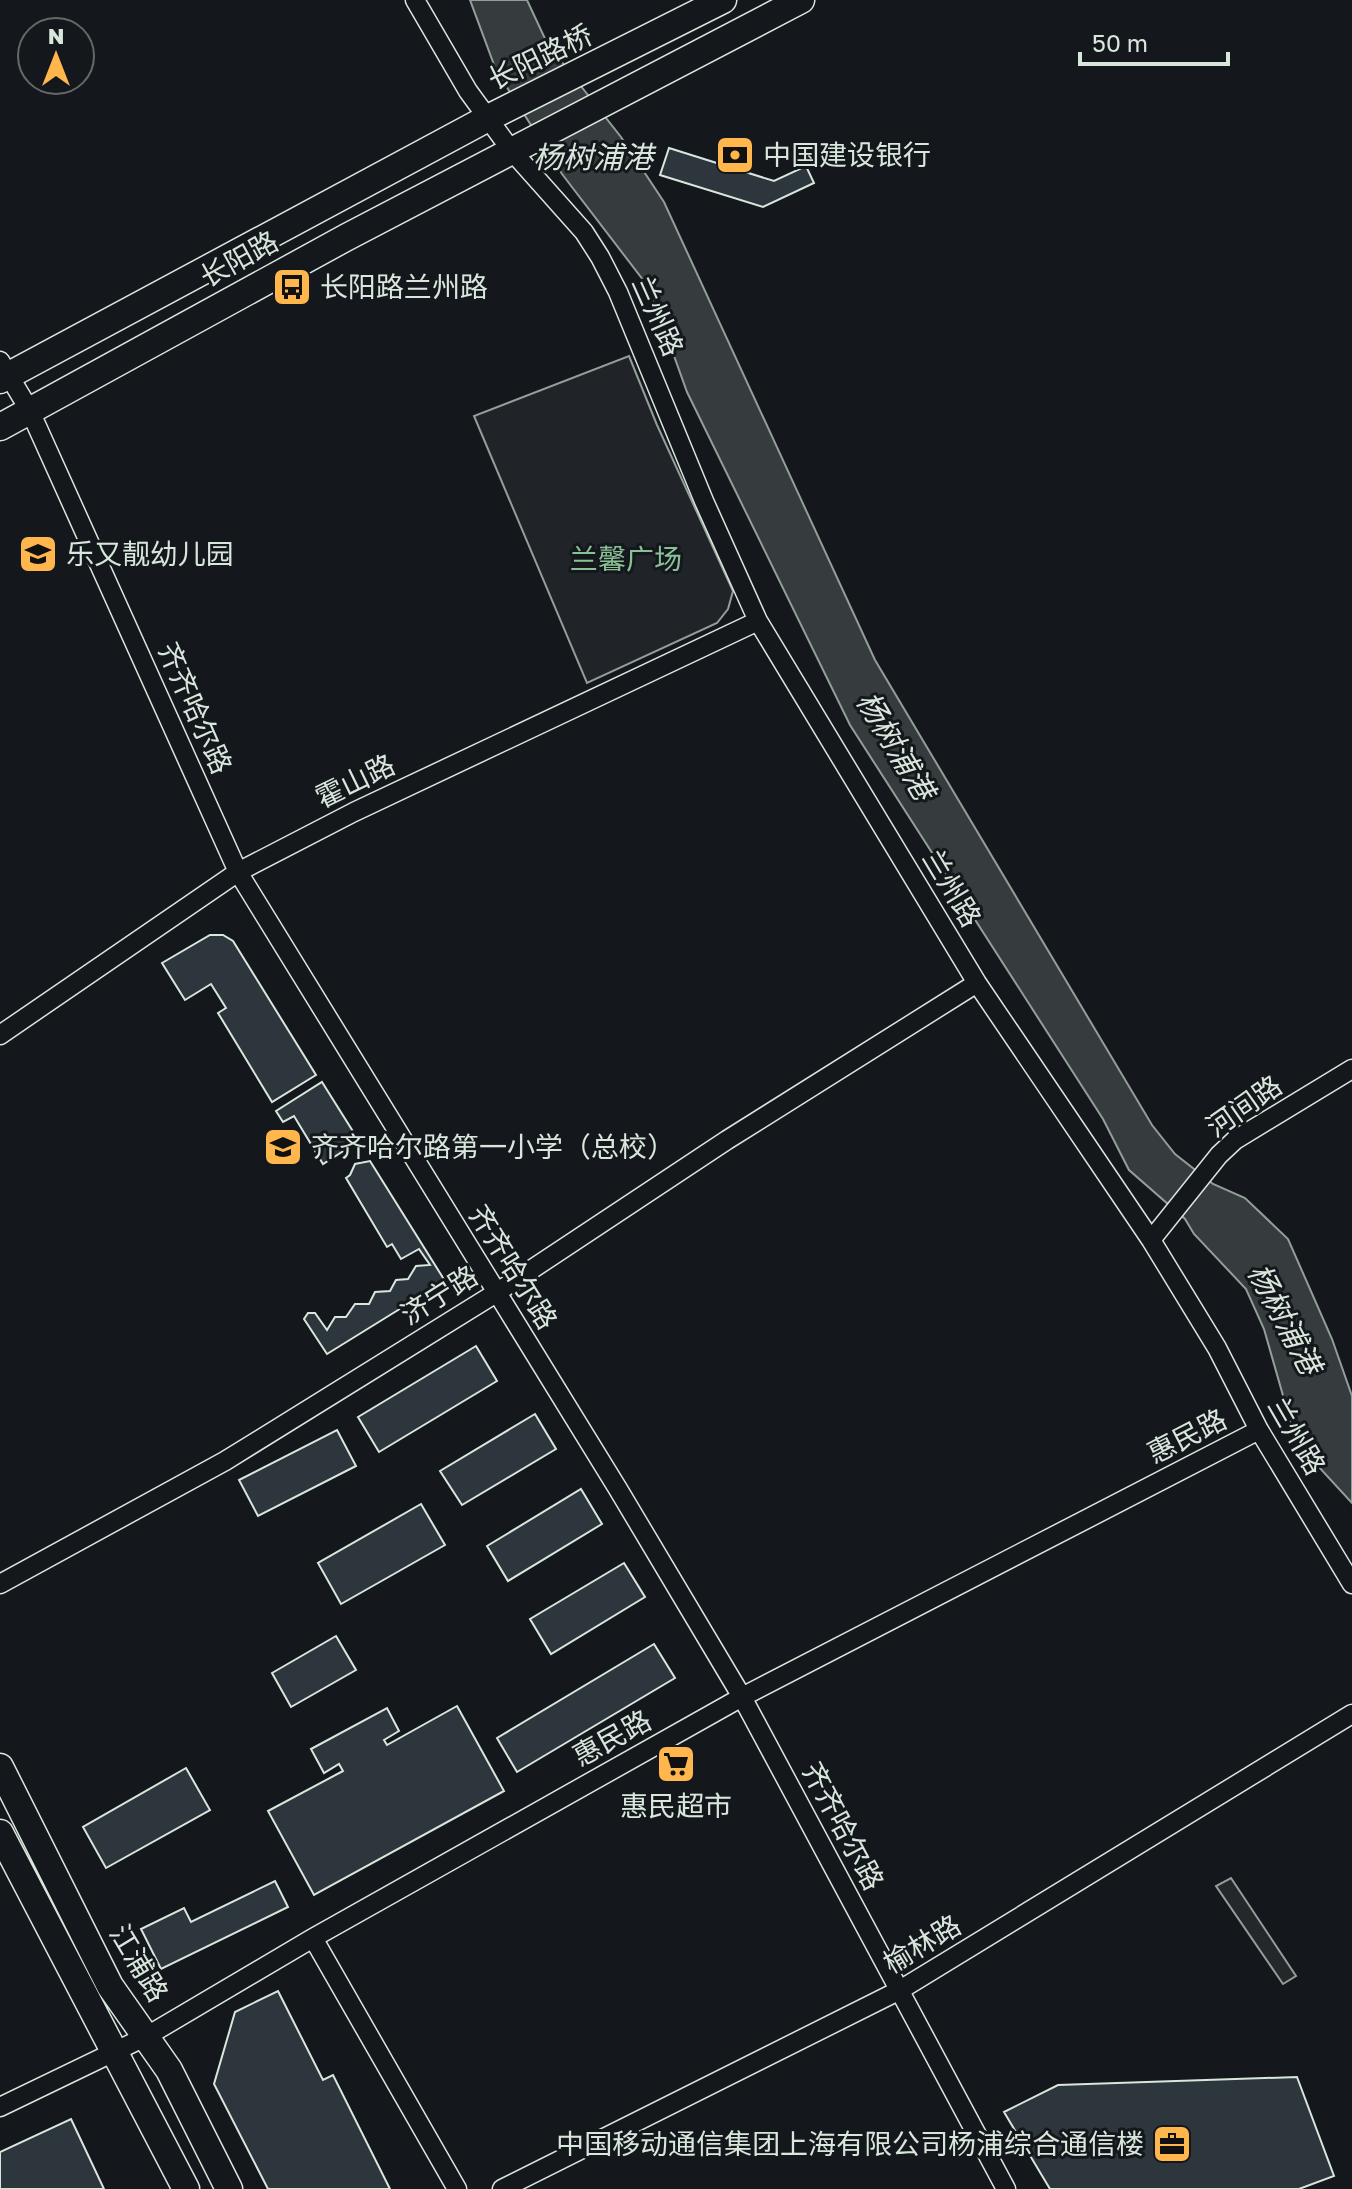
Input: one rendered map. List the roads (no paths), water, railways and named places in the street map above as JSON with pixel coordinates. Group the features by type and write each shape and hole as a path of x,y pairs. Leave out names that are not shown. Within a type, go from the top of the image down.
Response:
{"main road":[{"name":"长阳路桥","path":"488,118 723,0"},
{"path":"511,150 801,0"},
{"name":"长阳路","path":"3,372 488,118"},
{"name":"长阳路","path":"0,427 511,150"},
{"name":"江浦路","path":"0,1767 110,1986 169,2070 229,2189"},
{"path":"0,1833 186,2189"}],"street":[{"name":"兰州路","path":"415,0 468,91 511,150 567,211 600,257 618,292 704,501 758,621 977,983 1151,1240 1217,1348 1259,1430 1352,1584"},
{"name":"齐齐哈尔路","path":"3,372 30,411 238,872 618,1489 742,1697 1006,2189"},
{"name":"霍山路","path":"0,1035 238,872 354,812 758,621"},
{"name":"济宁路","path":"0,1584 225,1461 496,1293 727,1140 977,983"},
{"name":"河间路","path":"1151,1240 1235,1140 1352,1069"},
{"name":"惠民路","path":"0,2107 147,2036 313,1938 742,1697 1259,1430"},
{"name":"榆林路","path":"502,2189 900,1990 1352,1714"},
{"path":"313,1938 457,2189"}],"water":[{"name":"杨树浦港","path":"470,0 527,0 547,43 621,137 664,202 875,660 1152,1125 1175,1154 1213,1184 1245,1198 1288,1239 1332,1339 1352,1396 1352,1503 1316,1464 1292,1427 1264,1329 1246,1289 1194,1234 1185,1219 1129,1170 1103,1119 850,725 687,392 650,289 562,174 496,70"}],"place":[{"name":"中国建设银行","path":"735,155"},
{"name":"长阳路兰州路","path":"292,287"},
{"name":"乐又靓幼儿园","path":"38,554"},
{"name":"齐齐哈尔路第一小学（总校）","path":"283,1147"},
{"name":"惠民超市","path":"676,1764"},
{"name":"中国移动通信集团上海有限公司杨浦综合通信楼","path":"1172,2144"}],"park label":[{"name":"兰馨广场","path":"626,559"}]}
